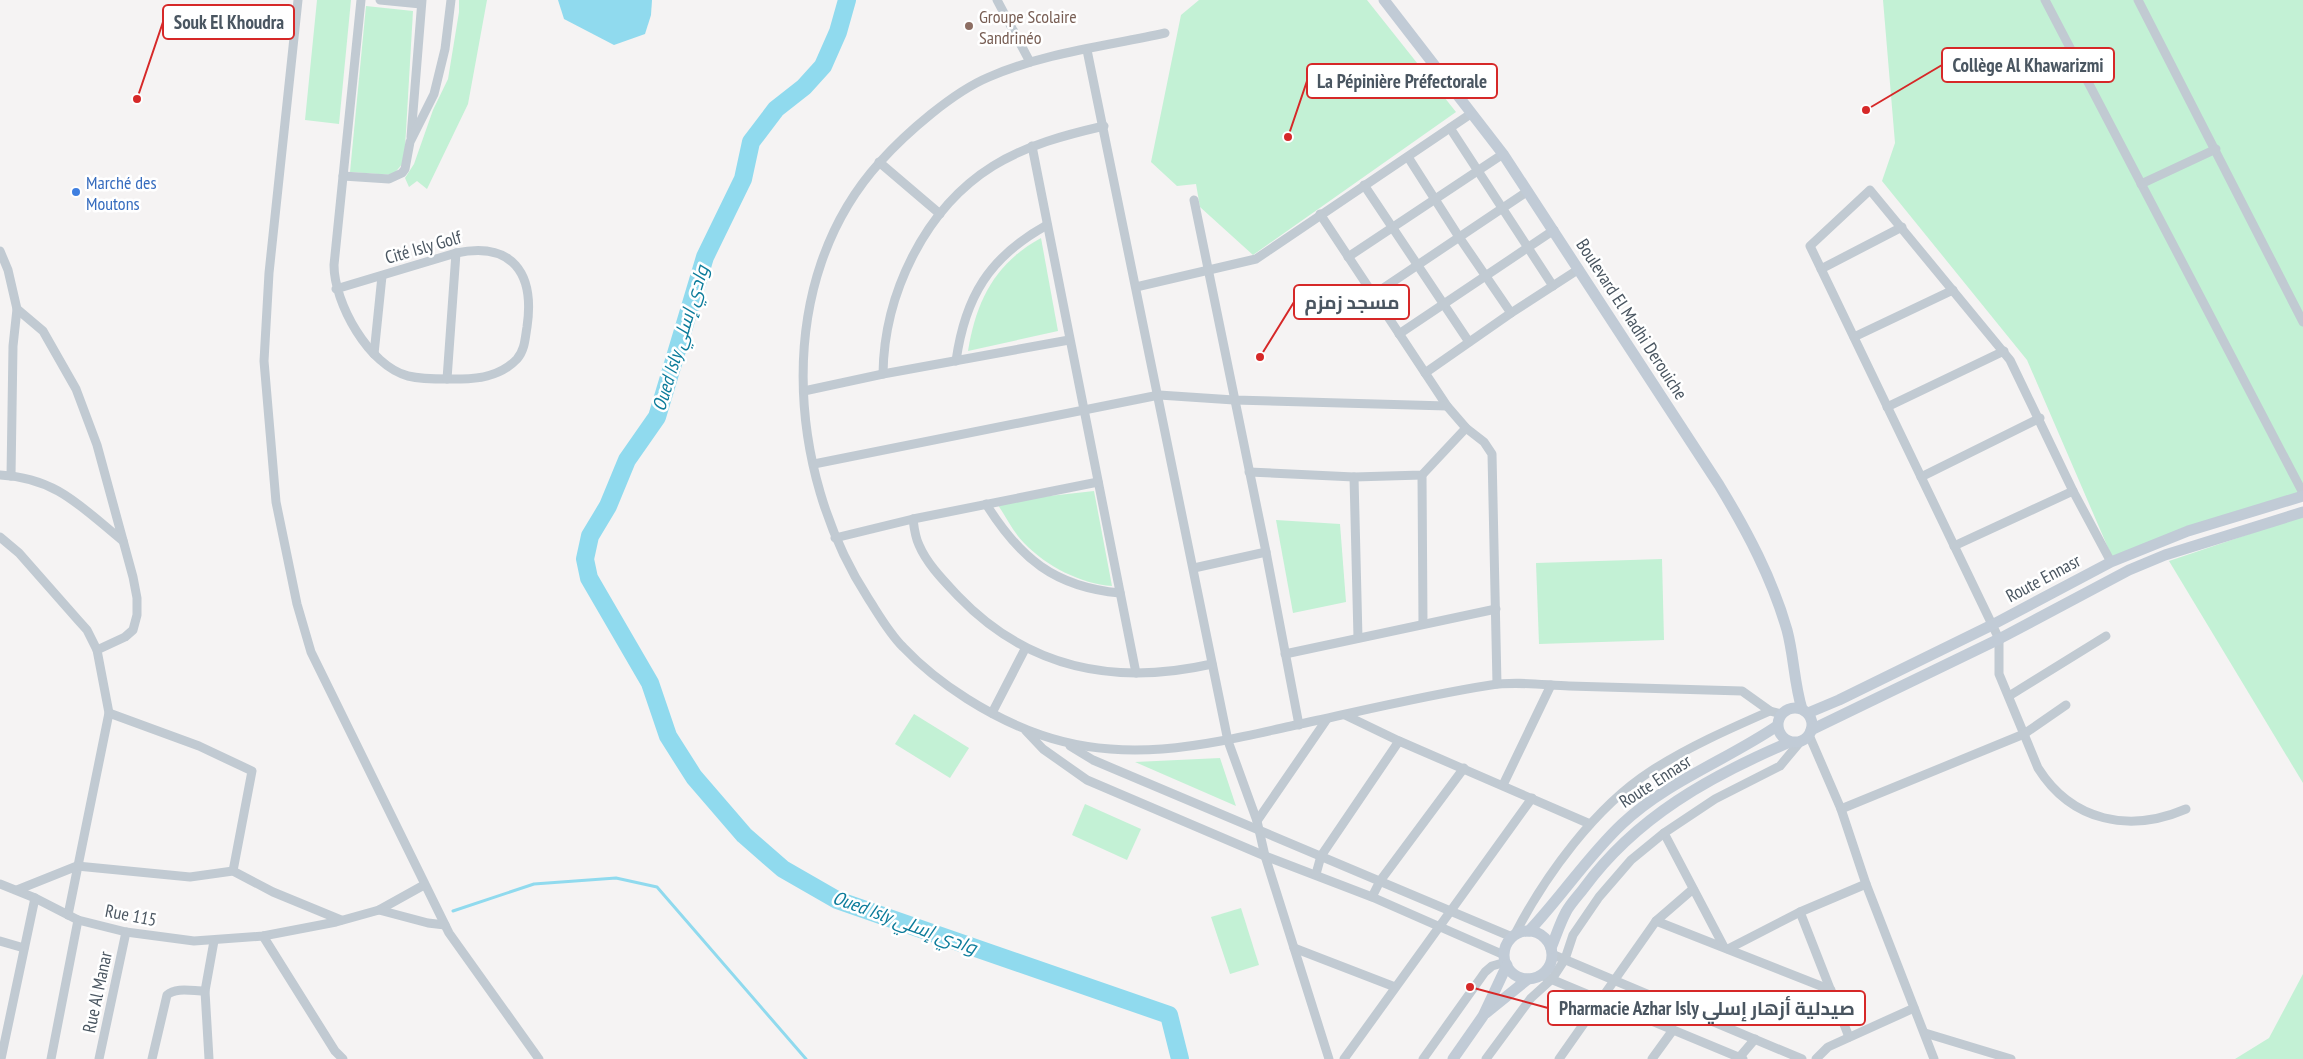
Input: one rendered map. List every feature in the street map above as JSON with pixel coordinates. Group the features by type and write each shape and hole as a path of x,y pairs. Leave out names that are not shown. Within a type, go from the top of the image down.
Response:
{"main road":[{"name":"Boulevard El Madhi Derouiche","path":"1384,0 1503,154 1554,230 1744,527 1770,579 1781,611 1787,632 1795,686 1805,711"},
{"name":"Route Ennasr","path":"1805,711 1839,700 1992,625 2111,562 2188,531 2303,495"},
{"name":"Route Ennasr","path":"1557,954 1566,912 1595,872 1632,833 1665,807 1759,755 1802,737 1999,639 2104,582 2151,561 2303,512"},
{"path":"1780,711 1805,711 1812,721 1802,737 1782,737 1777,726 1780,711 1795,686"},
{"name":"Route Ennasr","path":"1530,930 1554,904 1584,864 1623,823 1658,796 1753,743 1777,726"},
{"path":"1453,1059 1483,1016 1506,961 1508,942 1514,936 1530,930 1541,934 1557,954 1549,966 1546,977 1528,978 1516,975 1506,961"},
{"path":"1483,1016 1528,978"}],"street":[{"path":"298,0 269,273 264,361 276,502 297,604 311,652 445,925 539,1059"},
{"name":"Cité Isly Golf","path":"336,289 456,253 474,249 489,250 501,254 515,263 524,278 529,294 528,320 523,348 517,359 492,375 447,379 407,376 392,369 374,354 353,326 336,289 334,265 361,0"},
{"path":"343,176 389,179 396,177 405,169 410,142 421,2 380,0"},
{"path":"410,142 434,94 445,50 451,0"},
{"path":"998,0 1030,62"},
{"path":"2045,0 2303,495"},
{"path":"2138,0 2216,148 2303,322"},
{"path":"1165,33 1030,62 986,78 965,90 911,131 879,162 838,222 816,279 804,344 804,391 814,464 835,538 849,567 903,647 943,681 992,712 1024,729 1095,749 1127,751 1228,741 1497,684 1742,691 1780,711"},
{"path":"1087,50 1228,741 1258,826 1265,856 1329,1059"},
{"path":"1136,286 1208,272 1256,259 1472,113"},
{"path":"883,374 886,334 896,296 916,250 940,214 979,176 1032,146 1104,126"},
{"path":"1450,128 1553,286"},
{"path":"1032,146 1136,672"},
{"path":"2141,184 2216,148"},
{"path":"1348,257 1394,229 1503,154"},
{"path":"1408,157 1484,276 1511,313"},
{"path":"879,162 940,214"},
{"path":"1364,185 1469,342"},
{"path":"2111,562 2073,491 2040,418 2010,360 1870,190 1810,246 1999,639 1999,674 2036,763 2047,781 2070,802 2093,814 2115,820 2139,822 2166,817 2186,809"},
{"path":"1373,295 1528,191"},
{"path":"1194,200 1266,552 1299,725"},
{"path":"1320,214 1447,406 1466,428 1484,442 1492,454 1497,684"},
{"path":"956,361 963,325 979,285 1009,249 1047,225"},
{"path":"1821,269 1902,227"},
{"path":"1399,334 1554,230"},
{"path":"0,250 8,270 17,309 13,346 11,476"},
{"path":"447,379 456,253"},
{"path":"1425,373 1511,313 1579,269"},
{"path":"374,354 382,276"},
{"path":"1854,338 1953,290"},
{"path":"17,309 43,331 76,389 97,445 137,598 135,625 130,634 96,650"},
{"path":"804,391 883,374 1070,340"},
{"path":"1887,407 2004,351"},
{"path":"814,464 1158,395 1234,400 1447,406"},
{"path":"1921,477 2040,418"},
{"path":"1423,623 1422,475 1466,428"},
{"path":"1249,472 1354,477 1422,475"},
{"path":"0,475 30,479 62,492 123,541"},
{"path":"1354,477 1358,638"},
{"path":"835,538 913,519 1098,482"},
{"path":"1954,546 2073,491"},
{"path":"986,504 1000,527 1020,552 1043,568 1081,586 1120,593"},
{"path":"913,519 918,544 943,579 980,618 1026,649 1085,668 1136,672 1185,669 1212,664"},
{"path":"0,537 19,553 91,636 96,650 110,713 68,915"},
{"path":"1194,568 1266,552"},
{"path":"1286,654 1423,623 1496,609"},
{"path":"2009,696 2106,636"},
{"path":"992,712 1026,649"},
{"path":"1503,785 1551,685"},
{"path":"1841,809 2024,734 2066,705"},
{"path":"1062,741 1093,760 1258,826 1321,856 1449,911 1514,936 1548,878 1590,824 1650,772 1700,742 1780,711"},
{"path":"110,713 199,746 252,771 233,871"},
{"path":"1345,715 1399,741 1590,824"},
{"path":"1258,826 1327,719"},
{"path":"1024,729 1042,750 1087,780 1265,856 1372,897 1439,926 1506,961"},
{"path":"1802,1059 1616,981 1557,954 1631,860 1664,833 1715,799 1780,766 1802,737 1841,809 1866,884 1934,1059"},
{"path":"1316,874 1321,856 1399,741"},
{"path":"1372,897 1380,881 1464,768"},
{"path":"1344,1059 1532,798"},
{"path":"1664,833 1726,948"},
{"path":"17,890 77,866 190,877 233,871 272,892 341,920"},
{"name":"Rue 115","path":"0,884 35,898 78,920 126,932 194,941 214,941 263,936 379,910 424,884"},
{"path":"1726,948 1800,912 1866,884"},
{"path":"1559,1059 1616,981 1656,921 1693,889"},
{"path":"1,1059 35,898"},
{"path":"379,910 428,924 445,925"},
{"path":"1800,912 1850,1037"},
{"path":"61,1059 52,1058 78,920"},
{"path":"1656,921 1831,990"},
{"name":"Rue Al Manar","path":"100,1059 126,932"},
{"path":"263,936 334,1051 344,1059"},
{"path":"0,940 24,948"},
{"path":"209,1059 205,991 214,941"},
{"path":"1294,948 1395,987"},
{"path":"1423,1059 1485,972 1492,966 1506,961"},
{"path":"1486,1059 1546,977 1740,1058 1754,1039"},
{"path":"152,1059 167,996 171,992 181,990 205,991"},
{"path":"1816,1059 1823,1050 1914,1008"},
{"path":"1652,1059 1673,1030"},
{"path":"1925,1033 2012,1059"}],"green space":[{"path":"317,0 351,0 339,124 305,120"},
{"path":"459,0 487,0 468,104 427,189 417,181 409,187 405,178 414,164 433,110 448,79 459,12"},
{"path":"1199,0 1367,0 1456,112 1253,255 1200,207 1196,184 1177,186 1151,162 1181,15"},
{"path":"1883,0 2303,0 2303,495 2112,557 2027,360 1882,181 1895,143"},
{"path":"366,6 413,11 405,148 403,163 393,175 350,172"},
{"path":"1041,238 1058,331 968,351 976,316 990,285 1011,259"},
{"path":"1094,491 1112,586 1100,585 1076,578 1043,559 1020,539 996,502"},
{"path":"2303,516 2303,783 2169,561"},
{"path":"1276,520 1340,524 1346,602 1293,613"},
{"path":"1662,559 1664,640 1539,644 1536,563"},
{"path":"914,714 969,748 950,778 895,744"},
{"path":"1220,758 1236,806 1135,762"},
{"path":"1085,804 1141,829 1127,860 1072,835"},
{"path":"1241,908 1259,965 1230,974 1211,917"},
{"path":"2303,974 2303,1059 2235,1059 2269,1038"}],"water":[{"path":"558,0 652,0 651,15 645,34 614,45 564,19"}],"waterway":[{"name":"Oued Isly وادي إسلي","path":"847,0 838,32 823,66 804,87 776,109 751,142 743,179 705,257 657,417 627,460 608,506 590,536 585,559 589,578 650,683 668,736 694,777 744,835 783,869 837,900 1169,1015 1180,1059"},
{"path":"453,911 534,884 616,878 657,887 806,1059"}],"place":[{"name":"Groupe Scolaire Sandrinéo","path":"969,26"},
{"name":"Souk El Khoudra","path":"137,99"},
{"name":"Collège Al Khawarizmi","path":"1866,110"},
{"name":"La Pépinière Préfectorale","path":"1288,137"},
{"name":"Marché des Moutons","path":"76,192"},
{"name":"مسجد زمزم","path":"1260,357"},
{"name":"Pharmacie Azhar Isly صيدلية أزهار إسلي","path":"1470,987"}]}
